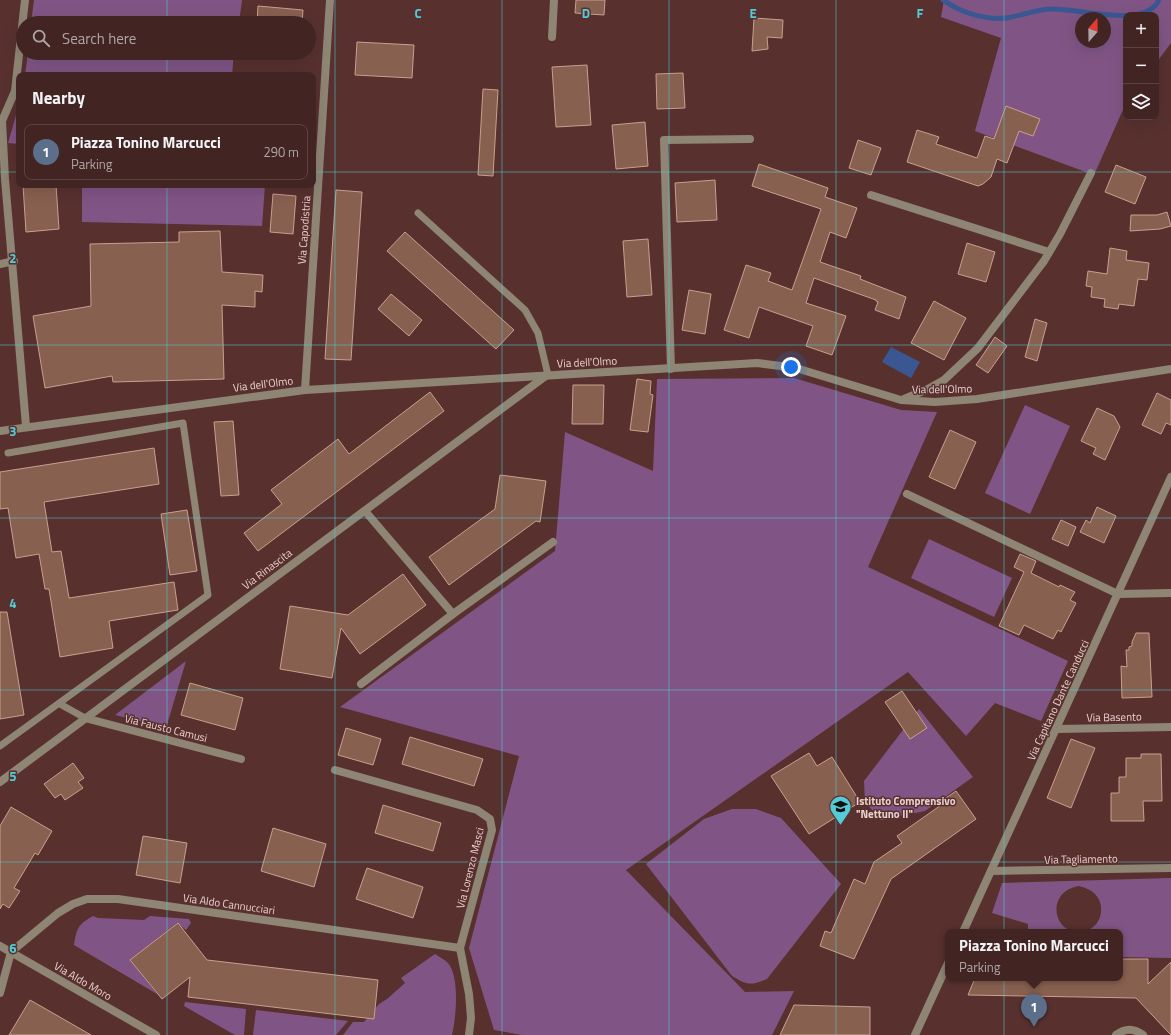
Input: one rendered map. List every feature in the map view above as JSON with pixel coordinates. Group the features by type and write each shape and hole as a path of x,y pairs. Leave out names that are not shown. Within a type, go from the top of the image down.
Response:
{"street":[{"path":"24,16 26,0"},
{"name":"Via Capodistria","path":"305,390 330,0"},
{"path":"552,37 554,0"},
{"path":"17,72 19,60"},
{"path":"16,83 15,91 2,120 3,179 14,261 26,426"},
{"path":"671,369 664,140 750,138"},
{"path":"901,400 936,386 970,358 1049,252 1091,173"},
{"path":"871,194 1049,252"},
{"path":"0,264 14,261"},
{"name":"Via dell'Olmo","path":"0,431 26,426 305,390 757,363 804,370 901,400 928,402 964,401 1171,369"},
{"name":"Via Rinascita","path":"0,782 548,375"},
{"name":"Via Capitano Dante Canducci","path":"963,929 1057,729 1171,477"},
{"path":"907,494 1118,594 1171,593"},
{"path":"364,511 453,614"},
{"path":"361,684 453,614 553,542"},
{"name":"Via Fausto Camusi","path":"85,718 241,759"},
{"name":"Via Basento","path":"1057,729 1171,727"},
{"name":"Via Lorenzo Masci","path":"335,770 477,810 482,812 490,819 492,830 460,948 470,1002 469,1035"},
{"name":"Via Tagliamento","path":"991,871 1171,868"},
{"name":"Via Aldo Cannucciari","path":"11,952 68,907 87,899 101,898 460,948"},
{"name":"Via Aldo Moro","path":"0,946 156,1035"},
{"path":"0,993 11,952"},
{"path":"915,1035 945,970"},
{"path":"1116,1035 1125,1030 1131,1030 1143,1035"}],"lane":[{"path":"418,213 526,310 538,333 548,375"},
{"path":"0,746 60,704 208,595 183,423 8,453"},
{"path":"60,704 85,718"}],"shaded area":[{"path":"34,0 242,0 240,16 32,16"},
{"path":"944,0 1171,0 1171,43 1159,59 1159,12 1123,12 1123,110 1094,175 975,131 1001,38 941,17"},
{"path":"27,60 233,60 232,72 25,72"},
{"path":"16,115 16,144 8,143"},
{"path":"82,188 265,188 262,226 82,222"},
{"path":"794,378 901,410 937,412 868,567 1068,661 1041,721 995,703 966,736 908,672 626,870 745,992 794,991 772,1035 522,1035 494,1030 469,948 519,756 340,707 555,551 565,432 653,471 657,379"},
{"path":"1025,405 1070,426 1030,514 985,493"},
{"path":"929,539 1012,578 994,617 911,578"},
{"path":"186,661 166,728 115,715"},
{"path":"919,709 973,777 925,811 881,820 865,802 864,781"},
{"path":"732,809 756,809 781,818 841,884 767,979 752,984 745,983 732,976 646,864 704,819"},
{"path":"1171,878 1171,958 1123,957 1123,929 1090,929 1099,920 1101,905 1097,896 1084,887 1079,886 1068,890 1060,897 1057,905 1057,914 1060,922 1068,929 1028,929 1028,924 992,913 1002,883"},
{"path":"93,916 98,918 144,920 150,916 189,919 191,923 186,930 177,923 130,960 157,994 74,945 77,930 81,924"},
{"path":"435,954 445,960 452,969 456,987 456,1008 452,1035 343,1035 353,1022 364,1022 379,1004 405,983 401,978"},
{"path":"185,1002 246,1009 244,1035 235,1035 184,1006"},
{"path":"256,1010 348,1021 336,1035 253,1035"}],"water":[{"path":"891,347 920,362 911,378 882,362"}],"building":[{"path":"576,0 605,0 604,15 575,13"},
{"path":"258,6 303,10 303,16 257,16"},
{"path":"754,18 783,20 782,38 767,37 768,49 752,51"},
{"path":"357,42 414,45 412,78 355,75"},
{"path":"587,65 591,125 556,127 552,67"},
{"path":"683,73 685,108 657,109 656,74"},
{"path":"483,89 498,90 493,176 478,175"},
{"path":"1006,106 1040,119 1033,136 1019,131 1007,163 997,159 991,177 983,184 978,186 907,162 917,130 939,137 936,144 977,158 985,136 994,139"},
{"path":"645,122 648,166 616,169 612,125"},
{"path":"858,140 881,148 871,175 849,168"},
{"path":"759,164 828,188 825,197 857,208 846,238 830,232 820,262 861,276 860,279 906,297 899,319 875,310 878,302 876,300 814,278 806,303 846,316 832,355 806,346 813,326 759,307 749,338 724,330 746,265 771,273 768,281 792,290 821,209 752,186"},
{"path":"1116,165 1146,177 1135,204 1105,192"},
{"path":"715,180 717,220 677,222 675,183"},
{"path":"23,188 56,188 59,229 26,232"},
{"path":"336,190 362,192 351,360 325,359"},
{"path":"273,194 296,196 293,234 270,232"},
{"path":"1167,212 1171,226 1160,229 1130,231 1131,215 1157,215"},
{"path":"220,231 222,272 263,275 262,292 255,291 255,307 222,305 224,379 113,382 112,376 45,388 33,316 91,306 90,244 179,242 179,232"},
{"path":"405,232 514,330 496,349 387,251"},
{"path":"648,239 652,295 627,297 623,241"},
{"path":"967,243 995,252 986,282 958,274"},
{"path":"1110,248 1127,251 1126,260 1149,263 1147,280 1138,279 1134,306 1119,304 1118,309 1104,307 1105,299 1091,297 1092,287 1086,286 1088,271 1107,274"},
{"path":"689,290 711,294 705,334 682,330"},
{"path":"391,294 422,320 409,336 378,309"},
{"path":"934,301 966,318 944,360 911,343"},
{"path":"1035,319 1047,323 1037,361 1025,357"},
{"path":"995,337 1007,346 988,373 976,365"},
{"path":"637,379 651,381 650,394 653,395 648,432 630,430"},
{"path":"573,385 604,385 603,424 572,424"},
{"path":"430,392 444,411 258,551 244,533 282,504 271,490 338,439 349,454"},
{"path":"1157,393 1171,400 1171,425 1166,423 1161,434 1142,425"},
{"path":"1097,408 1114,416 1120,427 1105,460 1093,454 1096,448 1081,441"},
{"path":"233,421 239,495 221,496 214,422"},
{"path":"950,430 976,442 955,489 929,477"},
{"path":"154,448 159,484 44,502 52,552 61,551 69,598 174,582 178,610 109,621 113,648 60,657 49,589 45,589 39,554 16,558 8,508 0,509 0,472"},
{"path":"500,475 546,481 540,522 536,521 449,585 429,557 495,509"},
{"path":"1097,507 1116,516 1104,543 1080,532 1086,520 1090,523"},
{"path":"187,510 197,571 170,575 161,514"},
{"path":"1061,520 1076,527 1068,546 1052,539"},
{"path":"1020,554 1036,561 1031,573 1059,587 1060,585 1075,592 1070,600 1076,603 1061,632 1058,630 1053,639 1024,625 1019,635 999,626 1024,572 1014,567"},
{"path":"403,574 426,605 360,654 341,628 332,678 280,669 290,606 348,615"},
{"path":"0,612 7,612 24,715 0,719"},
{"path":"1136,633 1149,633 1152,697 1122,698 1121,666 1127,667 1126,650 1129,650 1129,647 1132,646"},
{"path":"190,683 243,698 235,730 181,715"},
{"path":"902,691 927,728 910,739 885,702"},
{"path":"346,728 381,739 373,765 338,755"},
{"path":"410,737 483,759 474,786 402,764"},
{"path":"1071,739 1095,748 1071,808 1047,798"},
{"path":"809,753 817,766 832,757 860,802 809,834 771,776"},
{"path":"1141,754 1161,754 1162,801 1143,801 1144,821 1111,821 1111,793 1119,793 1119,777 1126,777 1126,758 1141,758"},
{"path":"73,763 84,778 78,782 83,788 65,800 61,794 55,798 44,784"},
{"path":"956,791 976,819 891,879 854,959 820,946 825,931 831,933 854,879 865,884 874,862 902,843 897,836 944,803 943,800"},
{"path":"383,805 441,823 433,851 375,833"},
{"path":"11,807 52,831 38,855 35,853 14,888 20,891 9,908 3,904 0,909 0,826"},
{"path":"273,828 326,844 314,887 261,871"},
{"path":"143,836 187,843 180,883 136,875"},
{"path":"367,868 423,887 413,918 356,899"},
{"path":"178,923 207,960 378,980 374,1019 188,997 190,977 162,999 130,960"},
{"path":"1123,959 1148,959 1148,984 1171,962 1171,1035 1136,998 968,995 974,981 1123,981"},
{"path":"30,1000 58,1016 91,1035 9,1035"},
{"path":"794,1005 870,1007 870,1035 780,1035"}],"waterway":[{"path":"943,0 954,7 971,14 998,19 1050,9 1125,16 1140,14 1151,9 1159,0"}],"place":[{"name":"Istituto Comprensivo \"Nettuno II\"","path":"840,826"},
{"name":"Piazza Tonino Marcucci","path":"1034,1027"}]}
